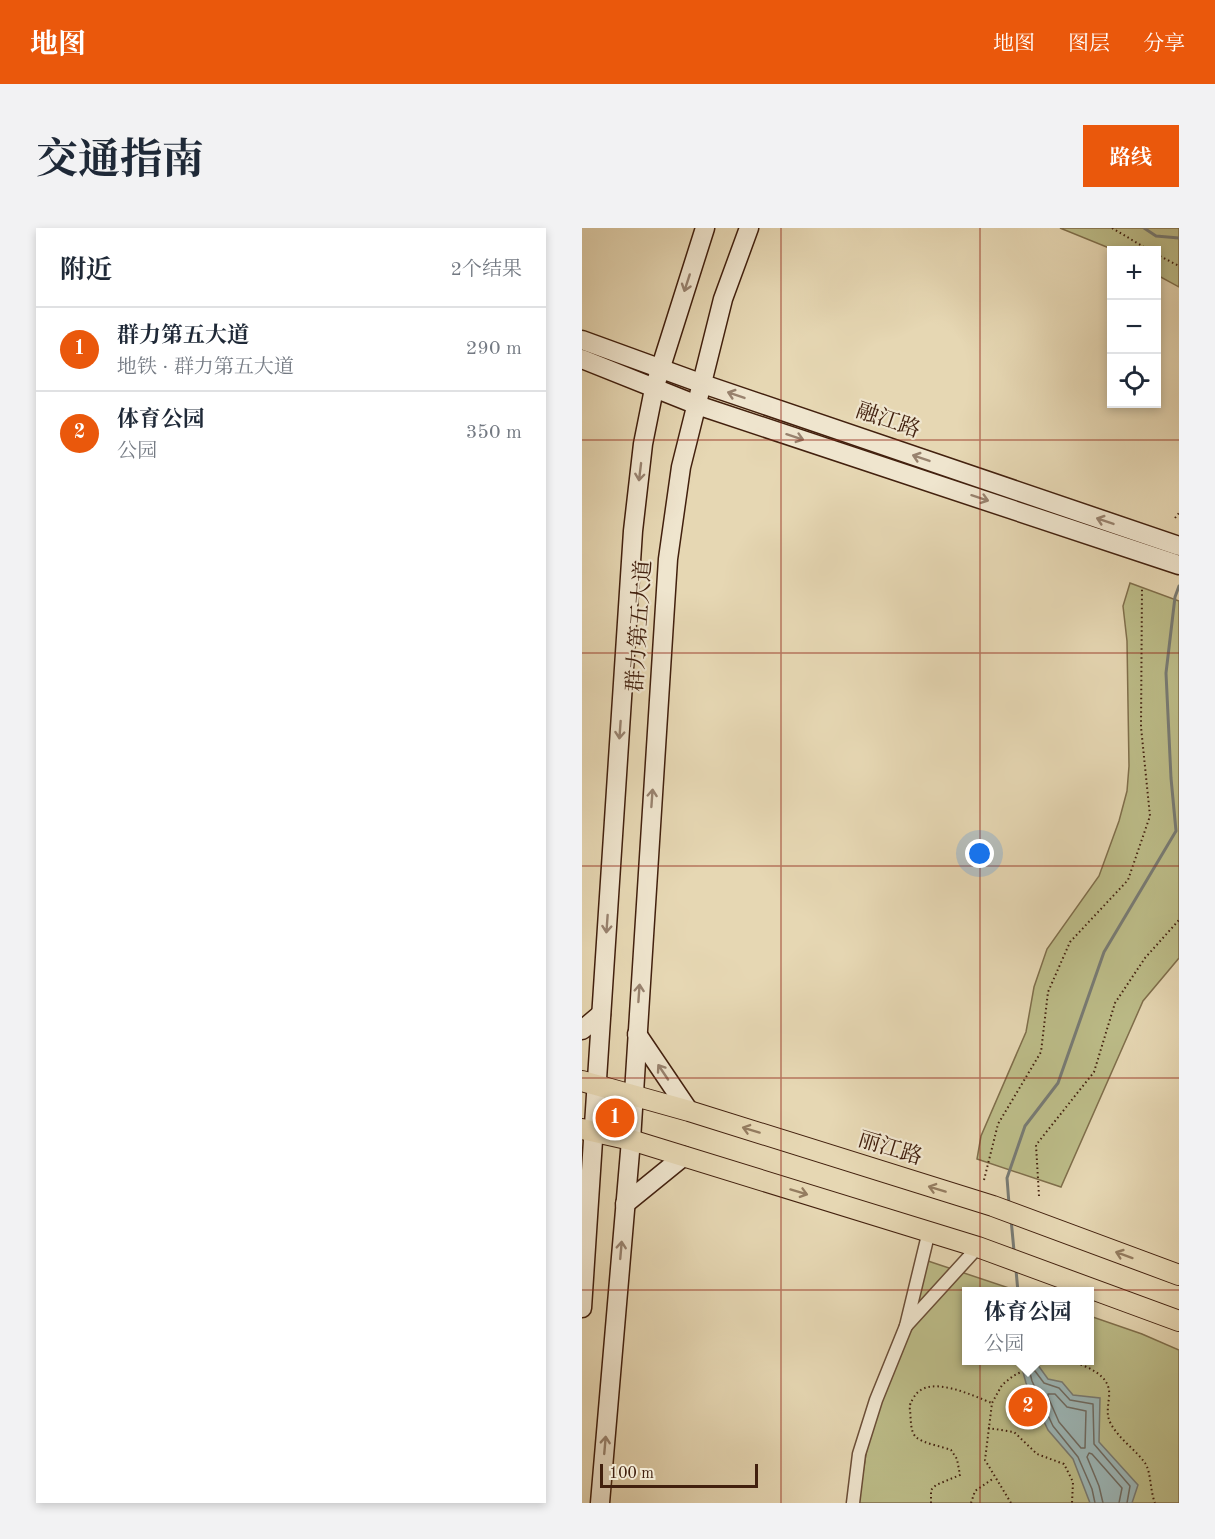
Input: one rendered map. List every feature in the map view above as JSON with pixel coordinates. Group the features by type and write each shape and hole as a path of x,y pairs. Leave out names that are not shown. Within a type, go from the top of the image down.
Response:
{"main road":[{"name":"群力第五大道","path":"582,1308 589,1082 601,1014 633,531 643,444 654,389 705,228"},
{"name":"群力第五大道","path":"600,1503 631,1140 632,1095 668,559 681,467 723,299 749,228"},
{"name":"融江路","path":"582,340 1158,548 1179,565"},
{"name":"融江路","path":"582,359 697,405 1158,548 1179,546"},
{"path":"582,1030 601,1014"},
{"path":"637,1034 689,1111"},
{"name":"丽江路","path":"589,1082 993,1206 1179,1275"},
{"path":"588,1130 631,1140 978,1247 1085,1287"},
{"path":"625,1204 684,1156"},
{"path":"1094,1290 1179,1321"}],"street":[{"path":"853,1503 859,1454 876,1400 906,1326 929,1232"},
{"path":"906,1326 978,1247"}],"path":[{"path":"1112,228 1142,246"},
{"path":"1161,257 1179,266"},
{"path":"1175,518 1179,513"},
{"path":"984,1180 998,1124 1041,1052 1048,992 1071,942 1128,880 1150,816 1141,727 1142,588"},
{"path":"1039,1196 1036,1145 1094,1072 1115,1003 1145,958 1179,920"},
{"path":"1011,1503 985,1460 992,1403 1002,1385 1023,1370 1035,1365"},
{"path":"1081,1365 1096,1371 1107,1387 1110,1395 1107,1418 1149,1469 1150,1488 1155,1503"},
{"path":"931,1503 931,1490 936,1485 960,1475 957,1459 951,1450 918,1439 913,1434 909,1406 913,1398 918,1391 945,1387 992,1403"},
{"path":"988,1428 1014,1432 1037,1454 1064,1464 1073,1482 1072,1503"},
{"path":"971,1503 975,1491 995,1477"}],"green space":[{"path":"1060,228 1179,228 1179,287 1161,277 1161,246 1107,247"},
{"path":"1130,583 1179,601 1179,958 1143,1001 1061,1187 977,1159 981,1136 1026,1032 1034,987 1047,949 1099,876 1127,791 1129,766 1127,641 1123,606"},
{"path":"919,1258 1006,1287 962,1287 962,1365 1094,1365 1094,1317 1179,1350 1179,1503 858,1503 868,1442"}],"water":[{"path":"1021,1365 1038,1365 1048,1379 1062,1382 1073,1395 1100,1398 1099,1442 1138,1485 1132,1503 1090,1503 1073,1459 1048,1430 1026,1383"}],"waterway":[{"path":"1144,228 1156,236 1179,238"},
{"path":"1009,1204 1007,1178 1025,1126 1058,1083 1104,952 1176,831 1166,673 1175,597 1179,586"},
{"path":"1011,1219 1014,1251"},
{"path":"1016,1270 1018,1287"}],"place":[{"name":"群力第五大道","path":"615,1118"},
{"name":"体育公园","path":"1028,1407"}]}
